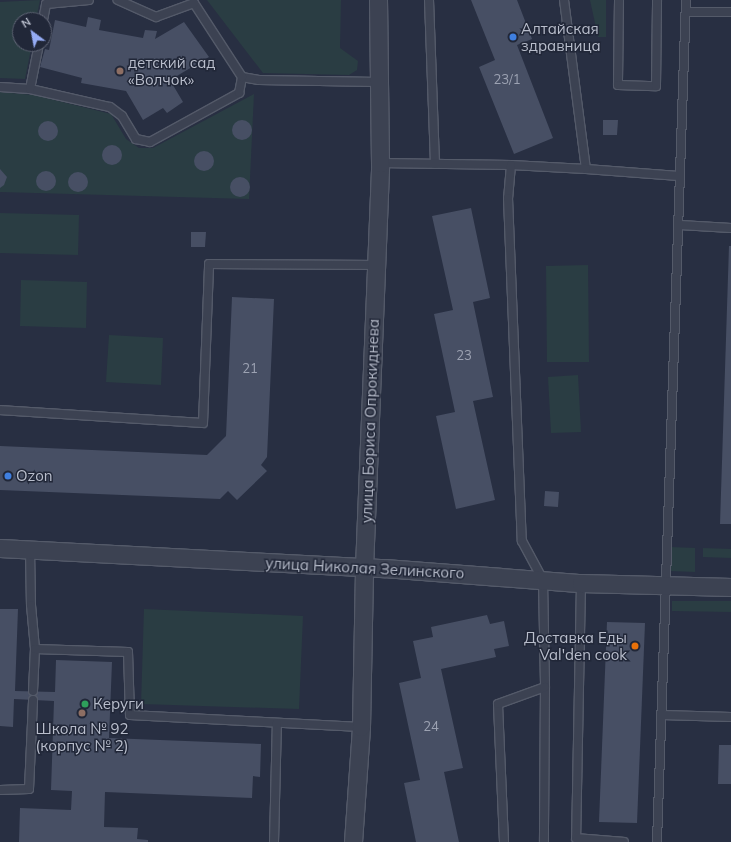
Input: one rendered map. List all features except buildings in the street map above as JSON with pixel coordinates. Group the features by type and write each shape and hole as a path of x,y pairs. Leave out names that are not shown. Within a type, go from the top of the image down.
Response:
{"street":[{"name":"улица Бориса Опрокиднева","path":"353,842 361,727 364,568 380,163 378,0"},
{"name":"улица Николая Зелинского","path":"0,548 364,568 581,583 731,588"}],"lane":[{"path":"44,12 46,4 89,0"},
{"path":"0,88 30,89 110,107 122,116 136,139 150,142 239,93 242,77 194,3 156,17 135,3 118,0"},
{"path":"429,0 435,164"},
{"path":"564,0 586,170"},
{"path":"619,0 618,85 656,86 657,0"},
{"path":"657,842 680,225 679,176 686,0"},
{"path":"686,12 731,12"},
{"path":"30,89 37,52"},
{"path":"242,77 259,80 379,82"},
{"path":"380,163 511,165 679,176"},
{"path":"511,165 508,198 522,541 543,580 546,687 544,842"},
{"path":"680,225 731,228"},
{"path":"0,410 203,423 209,264 376,265"},
{"path":"30,549 31,605 35,649 34,691"},
{"path":"581,583 576,838 624,842"},
{"path":"35,649 128,652 130,715 361,727"},
{"path":"504,842 498,704 546,687"},
{"path":"0,790 29,789 33,700"},
{"path":"662,715 731,717"},
{"path":"274,842 277,723"}],"shaded area":[{"path":"40,0 38,12 12,12 12,52 30,52 25,79 0,78 0,2"},
{"path":"207,0 341,0 340,48 358,61 357,70 349,75 263,73"},
{"path":"590,0 606,0 606,37 598,37"},
{"path":"0,92 34,95 111,114 126,139 139,148 153,148 254,94 249,199 0,192"},
{"path":"0,213 79,215 78,255 0,253"},
{"path":"588,265 589,362 547,362 546,266"},
{"path":"21,280 87,282 86,328 20,326"},
{"path":"109,335 163,338 161,385 106,382"},
{"path":"578,375 581,432 551,433 548,377"},
{"path":"671,547 695,548 695,572 671,571"},
{"path":"703,548 731,549 731,558 703,557"},
{"path":"672,601 731,601 731,612 672,611"},
{"path":"144,609 303,616 299,709 141,704"}],"place":[{"name":"Алтайская здравница","path":"513,37"},
{"name":"детский сад «Волчок»","path":"120,71"},
{"name":"Ozon","path":"8,476"},
{"name":"Доставка Еды Val'den cook","path":"635,646"},
{"name":"Керуги","path":"85,704"},
{"name":"Школа № 92 (корпус № 2)","path":"82,713"}]}
